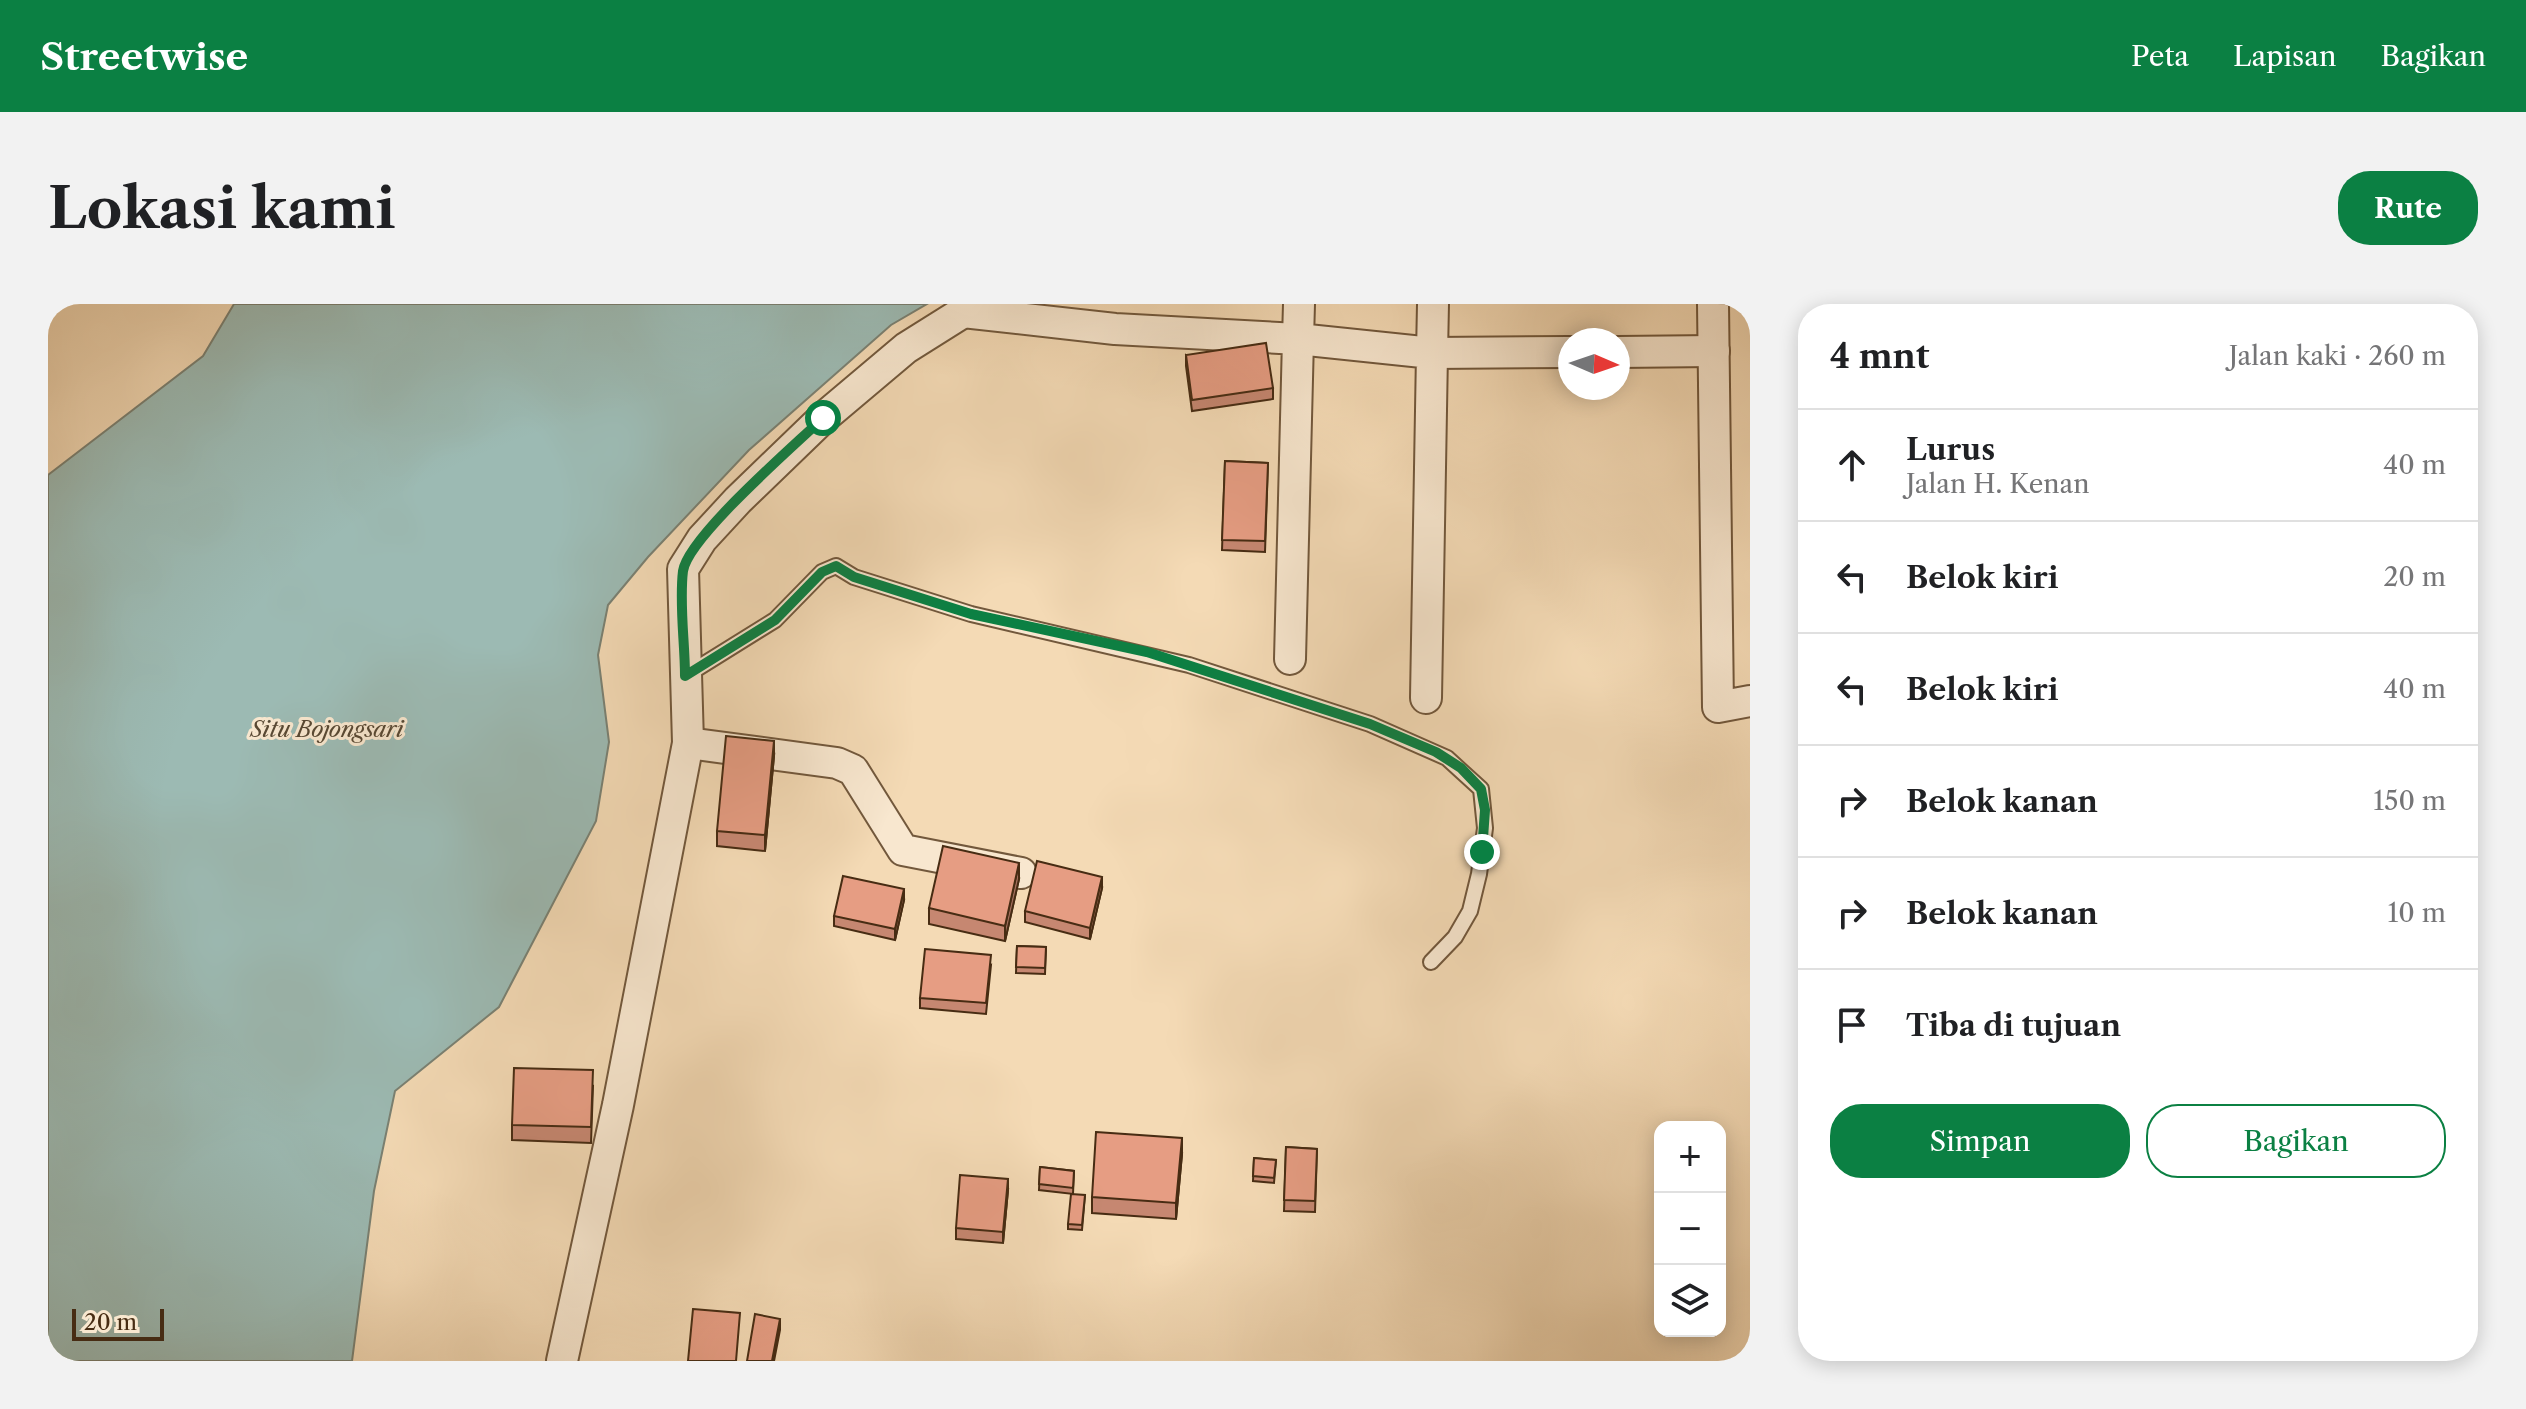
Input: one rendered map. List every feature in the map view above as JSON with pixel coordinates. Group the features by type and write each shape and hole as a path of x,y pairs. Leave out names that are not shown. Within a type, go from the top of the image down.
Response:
{"street":[{"path":"1290,659 1299,304"},
{"path":"1426,698 1433,304"},
{"path":"1713,304 1718,707 1750,701"},
{"path":"562,1361 612,1134 688,743 683,569 720,520 823,418 906,348 969,308 1115,329 1298,339 1432,353 1558,352"},
{"path":"1630,352 1714,351"},
{"path":"688,743 837,763 853,770 903,850 1021,873"}],"lane":[{"path":"685,676 775,620 822,572 836,566 866,581 971,614 1147,652 1370,724 1447,758 1472,778 1483,794 1485,828 1475,894 1455,937 1431,962"}],"water":[{"name":"Situ Bojongsari","path":"234,304 927,304 891,325 749,450 648,557 608,605 598,655 609,742 596,821 499,1007 395,1091 374,1191 352,1361 48,1361 48,475 203,356"}],"building":[{"path":"1266,343 1273,388 1192,400 1186,355"},
{"path":"1225,461 1268,463 1265,541 1222,540"},
{"path":"726,736 774,741 765,835 717,831"},
{"path":"943,846 1019,863 1005,926 929,908"},
{"path":"1037,861 1102,877 1090,928 1025,911"},
{"path":"843,876 904,889 895,929 834,916"},
{"path":"1017,946 1046,947 1045,968 1016,967"},
{"path":"925,949 991,955 986,1003 920,998"},
{"path":"514,1068 593,1070 591,1127 512,1125"},
{"path":"1096,1132 1182,1138 1176,1203 1092,1197"},
{"path":"1286,1147 1317,1149 1315,1201 1284,1200"},
{"path":"1254,1158 1276,1160 1274,1178 1253,1176"},
{"path":"1040,1167 1074,1171 1073,1188 1039,1184"},
{"path":"960,1175 1008,1179 1003,1232 956,1228"},
{"path":"1071,1194 1085,1195 1082,1225 1068,1224"},
{"path":"693,1309 740,1313 736,1361 688,1361"},
{"path":"755,1314 780,1319 772,1361 747,1361"}],"route":[{"path":"823,418 738,500 702,539 683,569 685,676 783,614 822,572 832,566 842,568 854,577 971,614 1147,652 1189,665 1370,724 1436,752 1461,768 1481,789 1485,810 1482,852"}]}
